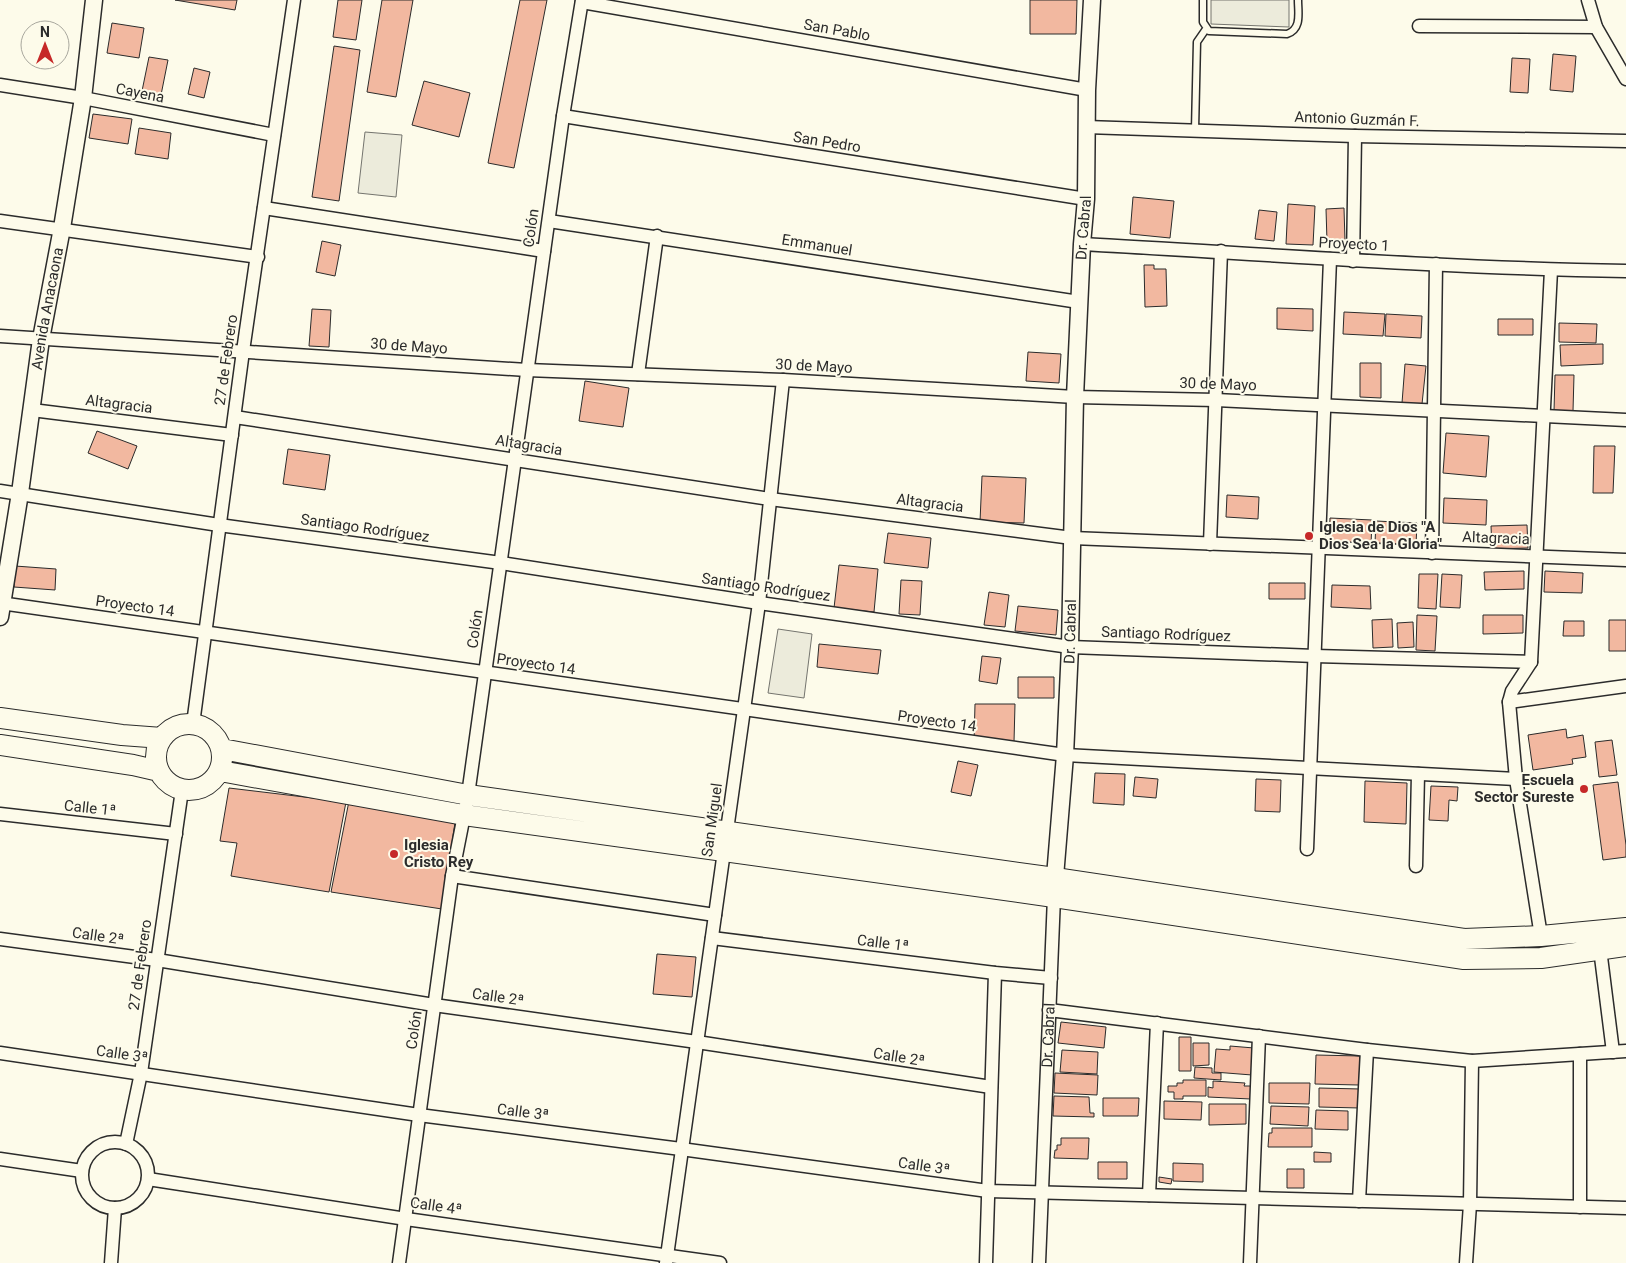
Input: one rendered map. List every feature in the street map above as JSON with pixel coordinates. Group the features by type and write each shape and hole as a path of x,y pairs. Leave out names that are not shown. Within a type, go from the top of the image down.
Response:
{"main road":[{"path":"0,718 122,735 162,738"},
{"path":"193,724 206,728 216,737 222,749 223,760 220,771 211,783 198,790 182,790 168,783 159,771 156,760 157,748 162,738 176,726 193,724"},
{"path":"0,745 133,765 159,771"},
{"path":"222,749 468,795 1054,898 1464,959 1541,958 1626,946"},
{"path":"220,771 464,814 1055,878 1464,938 1541,936 1626,928"}],"street":[{"name":"Avenida Anacaona","path":"1,608 42,340 83,98 94,0"},
{"name":"27 de Febrero","path":"193,724 243,351 294,0"},
{"name":"Dr. Cabral","path":"1040,1263 1054,898 1065,755 1070,647 1075,396 1086,199 1086,127 1092,0"},
{"path":"1588,0 1596,27 1626,79"},
{"name":"San Pablo","path":"582,1 1088,90"},
{"name":"Colón","path":"399,1263 452,876 468,795 502,563 514,459 563,116 582,1"},
{"path":"1419,26 1596,27"},
{"name":"Cayena","path":"0,85 83,98 274,135"},
{"name":"San Pedro","path":"563,116 1086,199"},
{"name":"Antonio Guzmán F.","path":"1086,127 1355,136 1626,141"},
{"path":"1353,261 1355,136"},
{"path":"264,208 544,251"},
{"name":"Emmanuel","path":"549,220 1080,302"},
{"path":"0,221 62,228 258,257"},
{"path":"638,374 657,236"},
{"name":"Proyecto 1","path":"1082,244 1353,261 1551,270 1626,271"},
{"path":"1210,544 1221,252"},
{"path":"1307,849 1330,259"},
{"path":"1432,553 1436,264"},
{"path":"1541,936 1516,779 1509,702 1512,691 1531,662 1551,270"},
{"name":"30 de Mayo","path":"0,336 527,370 783,380 1075,396 1216,400 1626,420"},
{"name":"San Miguel","path":"666,1259 759,603 783,380"},
{"name":"Altagracia","path":"32,410 232,435"},
{"name":"Altagracia","path":"235,417 770,499 1072,538 1626,560"},
{"name":"Santiago Rodríguez","path":"0,491 219,525 502,563 759,603 1070,647 1531,662"},
{"name":"Proyecto 14","path":"1,608 204,632 1065,755 1516,779"},
{"path":"1509,702 1626,686"},
{"path":"1416,866 1418,774"},
{"name":"27 de Febrero","path":"126,1144 141,1073 182,790"},
{"name":"Calle 1ª","path":"0,814 176,834"},
{"path":"452,876 715,915"},
{"name":"Calle 2ª","path":"0,938 157,960 434,1005 697,1042 991,1087"},
{"name":"Calle 1ª","path":"712,938 995,973 1051,978"},
{"path":"1049,1010 1367,1050 1472,1061 1620,1051 1600,949"},
{"path":"986,1263 995,973"},
{"path":"1149,1195 1157,1023"},
{"path":"1250,1263 1259,1036"},
{"path":"1359,1201 1367,1050"},
{"name":"Calle 3ª","path":"0,1053 419,1115 988,1192 1626,1208"},
{"path":"1580,1054 1580,1207"},
{"path":"1466,1263 1470,1204 1472,1061"},
{"path":"111,1142 126,1144 143,1157 148,1168 148,1179 144,1190 137,1200 127,1206 115,1208 101,1205 90,1197 83,1185 82,1171 86,1157 97,1147 111,1142"},
{"path":"0,1159 82,1171"},
{"name":"Calle 4ª","path":"148,1179 666,1259 720,1263"},
{"path":"112,1263 115,1208"}],"lane":[{"path":"1203,0 1203,22 1206,29 1212,32 1290,32 1298,24 1298,0"},
{"path":"1196,130 1197,42 1206,29"}],"shaded area":[{"path":"1211,0 1289,0 1289,27 1211,24"},
{"path":"365,132 402,135 396,197 358,193"},
{"path":"778,629 812,634 804,698 768,693"}],"building":[{"path":"175,0 237,0 235,10"},
{"path":"338,0 362,0 356,40 333,37"},
{"path":"382,0 413,0 396,97 367,92"},
{"path":"520,0 547,0 514,168 488,163"},
{"path":"1030,0 1077,0 1076,34 1030,34"},
{"path":"112,23 144,28 139,58 107,53"},
{"path":"334,46 360,50 339,201 312,197"},
{"path":"1553,54 1576,56 1573,92 1550,90"},
{"path":"149,57 168,60 161,95 142,91"},
{"path":"1512,58 1530,59 1528,93 1510,92"},
{"path":"194,68 210,72 204,98 188,94"},
{"path":"424,81 470,93 459,137 412,125"},
{"path":"93,114 132,119 128,144 89,138"},
{"path":"139,128 171,133 168,159 135,154"},
{"path":"1133,197 1174,201 1170,238 1130,234"},
{"path":"1288,204 1315,206 1313,245 1286,244"},
{"path":"1344,208 1345,241 1327,242 1326,209"},
{"path":"1259,210 1277,212 1274,241 1255,239"},
{"path":"322,241 341,245 335,276 316,272"},
{"path":"1144,265 1154,265 1154,269 1166,269 1167,306 1145,307"},
{"path":"1277,308 1313,309 1313,331 1277,329"},
{"path":"312,309 331,310 329,347 309,346"},
{"path":"1344,312 1385,314 1383,336 1343,334"},
{"path":"1386,314 1422,316 1421,338 1385,336"},
{"path":"1498,319 1533,319 1533,335 1498,335"},
{"path":"1559,323 1597,324 1596,343 1559,342"},
{"path":"1603,344 1603,364 1561,366 1560,345"},
{"path":"1028,352 1061,354 1059,383 1026,381"},
{"path":"1360,363 1381,363 1381,398 1360,397"},
{"path":"1405,364 1426,366 1422,404 1402,403"},
{"path":"1555,375 1574,375 1573,411 1554,411"},
{"path":"585,381 629,388 623,427 579,421"},
{"path":"97,431 137,446 128,469 88,453"},
{"path":"1446,433 1489,436 1486,477 1443,473"},
{"path":"1594,446 1615,446 1613,493 1593,493"},
{"path":"288,449 330,455 325,490 283,484"},
{"path":"982,476 1026,478 1024,523 980,522"},
{"path":"1227,495 1259,497 1258,519 1226,517"},
{"path":"1444,498 1487,500 1486,525 1443,523"},
{"path":"1330,518 1372,520 1371,545 1329,544"},
{"path":"1376,521 1417,523 1416,545 1375,543"},
{"path":"1527,525 1528,548 1492,549 1491,526"},
{"path":"888,533 931,538 928,568 884,563"},
{"path":"839,565 878,569 874,612 834,608"},
{"path":"15,566 56,569 55,590 14,587"},
{"path":"1524,571 1524,589 1485,590 1484,572"},
{"path":"1545,571 1583,573 1582,593 1544,592"},
{"path":"1419,574 1438,574 1436,609 1418,608"},
{"path":"1442,574 1462,575 1460,608 1440,607"},
{"path":"901,580 922,581 920,615 899,614"},
{"path":"1269,583 1305,583 1305,599 1269,599"},
{"path":"1332,585 1370,586 1371,609 1331,607"},
{"path":"989,592 1009,595 1005,627 984,625"},
{"path":"1018,606 1058,610 1056,635 1015,631"},
{"path":"1417,615 1437,616 1435,651 1416,650"},
{"path":"1483,615 1523,615 1523,633 1483,634"},
{"path":"1392,619 1393,647 1373,648 1372,620"},
{"path":"1609,620 1626,620 1626,651 1609,651"},
{"path":"1564,621 1584,621 1584,636 1563,636"},
{"path":"1413,622 1414,647 1398,648 1397,623"},
{"path":"819,644 881,650 878,674 817,667"},
{"path":"982,656 1001,658 997,684 979,681"},
{"path":"1018,677 1054,677 1054,698 1018,698"},
{"path":"975,704 1015,704 1014,742 974,742"},
{"path":"1566,729 1567,738 1583,735 1586,757 1572,759 1573,764 1533,770 1528,735"},
{"path":"1612,740 1617,775 1599,777 1595,742"},
{"path":"958,761 978,765 971,796 951,792"},
{"path":"1095,773 1125,774 1124,805 1093,803"},
{"path":"1135,777 1158,779 1156,798 1133,796"},
{"path":"1256,779 1281,780 1280,812 1255,811"},
{"path":"1365,781 1407,783 1406,824 1364,822"},
{"path":"1618,782 1626,857 1603,860 1593,785"},
{"path":"1431,786 1458,787 1457,801 1449,800 1448,821 1429,820"},
{"path":"229,788 346,802 329,892 231,876 237,843 220,841"},
{"name":"Iglesia Cristo Rey","path":"349,801 456,816 442,909 331,892"},
{"path":"657,954 696,957 692,997 653,994"},
{"path":"1061,1022 1106,1027 1104,1048 1058,1043"},
{"path":"1179,1037 1191,1037 1191,1071 1179,1071"},
{"path":"1193,1043 1209,1043 1209,1065 1193,1066"},
{"path":"1230,1046 1254,1048 1252,1075 1214,1072 1216,1049 1230,1050"},
{"path":"1062,1050 1098,1052 1097,1074 1060,1072"},
{"path":"1316,1055 1360,1056 1359,1085 1315,1084"},
{"path":"1195,1067 1212,1068 1212,1073 1221,1073 1221,1080 1194,1078"},
{"path":"1055,1073 1098,1075 1097,1095 1054,1093"},
{"path":"1183,1080 1206,1080 1206,1096 1183,1096 1183,1099 1174,1099 1174,1092 1168,1092 1168,1086 1177,1086 1177,1083 1183,1083"},
{"path":"1213,1081 1245,1083 1244,1086 1252,1086 1251,1099 1208,1097 1208,1087 1213,1088"},
{"path":"1269,1083 1310,1083 1309,1104 1269,1103"},
{"path":"1319,1088 1361,1089 1360,1108 1319,1107"},
{"path":"1054,1096 1089,1097 1090,1113 1094,1113 1094,1117 1053,1116"},
{"path":"1103,1098 1139,1098 1138,1116 1103,1116"},
{"path":"1164,1101 1202,1102 1201,1120 1164,1119"},
{"path":"1209,1104 1246,1104 1246,1124 1209,1125"},
{"path":"1271,1106 1309,1107 1308,1126 1270,1124"},
{"path":"1316,1110 1348,1111 1348,1130 1315,1129"},
{"path":"1272,1128 1312,1128 1312,1147 1268,1147 1269,1133 1272,1133"},
{"path":"1061,1138 1089,1138 1088,1159 1054,1158 1057,1145 1061,1145"},
{"path":"1314,1152 1331,1153 1331,1162 1314,1162"},
{"path":"1098,1162 1127,1162 1127,1179 1098,1179"},
{"path":"1173,1163 1203,1164 1203,1182 1173,1181"},
{"path":"1287,1169 1304,1169 1304,1188 1287,1188"},
{"path":"1159,1177 1172,1179 1171,1184 1159,1182"}],"place":[{"name":"Iglesia de Dios \"A Dios Sea la Gloria\"","path":"1309,536"},
{"name":"Escuela Sector Sureste","path":"1584,789"},
{"name":"Iglesia Cristo Rey","path":"394,854"}]}
